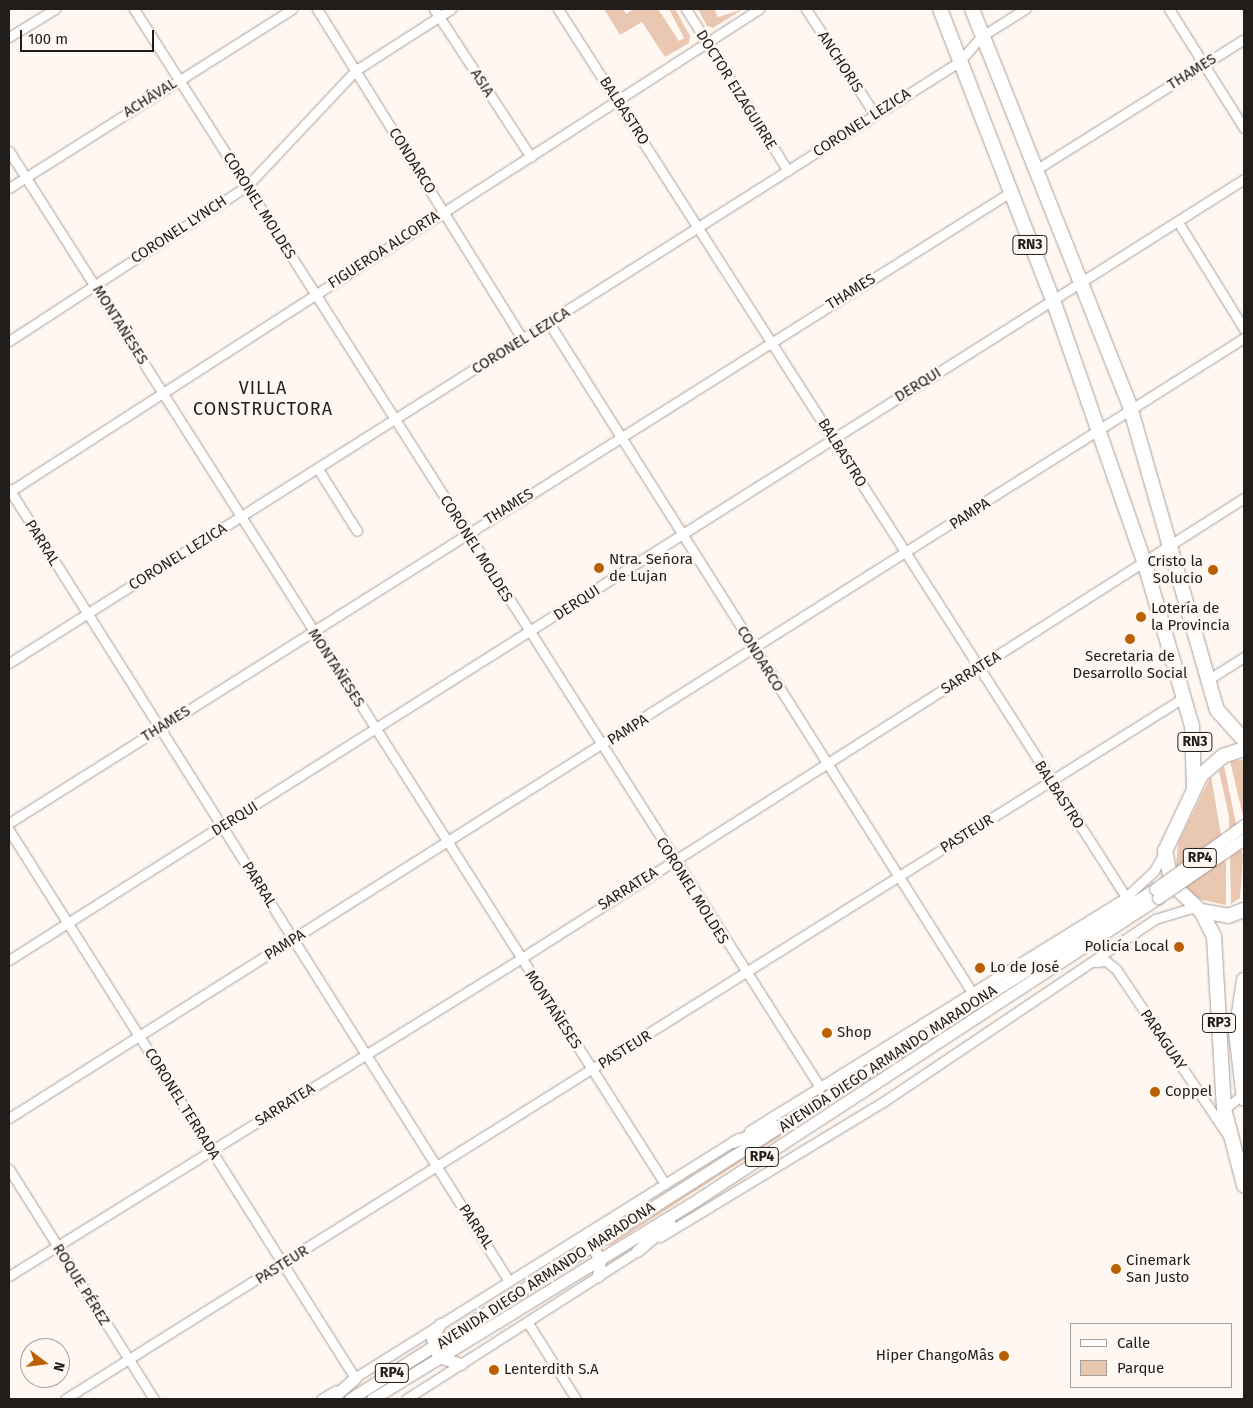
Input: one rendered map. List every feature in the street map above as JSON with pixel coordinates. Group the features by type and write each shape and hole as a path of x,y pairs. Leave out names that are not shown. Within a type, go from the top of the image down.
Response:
{"highway":[{"name":"RN3","path":"940,9 1009,193 1053,300 1144,561 1196,750 1194,787"},
{"name":"RN3","path":"972,9 1081,278 1130,407 1172,542 1206,681 1222,719 1244,740"},
{"name":"RN3","path":"1165,851 1194,787 1212,763 1244,749"},
{"path":"1165,851 1172,884 1198,909 1228,916 1244,910"},
{"name":"RP3","path":"1198,909 1213,930 1227,1134 1244,1185"},
{"name":"RP3","path":"1244,980 1236,1032 1244,1096"}],"main road":[{"name":"AVENIDA DIEGO ARMANDO MARADONA","path":"350,1399 600,1260 698,1199 1157,894 1244,826"},
{"name":"AVENIDA DIEGO ARMANDO MARADONA","path":"372,1399 436,1352 592,1246 1244,839"},
{"path":"732,1142 805,1113"},
{"path":"637,1251 698,1199"},
{"path":"578,1240 592,1246 600,1260 598,1276"},
{"path":"440,1324 432,1338 436,1352 461,1364"},
{"path":"332,1399 355,1378"}],"street":[{"path":"9,37 55,9"},
{"name":"CORONEL MOLDES","path":"134,9 745,975 820,1087"},
{"name":"ACHÁVAL","path":"9,188 292,9"},
{"name":"CONDARCO","path":"317,9 523,340"},
{"name":"CORONEL LYNCH","path":"9,341 247,186 356,70 436,13 451,9"},
{"name":"BALBASTRO","path":"558,9 702,228 978,668 1126,897"},
{"name":"DOCTOR EIZAGUIRRE","path":"686,9 706,44 788,171"},
{"name":"FIGUEROA ALCORTA","path":"9,491 759,9"},
{"name":"ANCHORIS","path":"806,9 875,115"},
{"name":"CORONEL LEZICA","path":"9,664 702,228 959,62 982,36 1025,9"},
{"path":"1170,9 1244,128"},
{"name":"ASIA","path":"436,13 531,157"},
{"name":"THAMES","path":"1037,168 1244,39"},
{"name":"MONTAÑESES","path":"9,151 520,959 665,1184"},
{"name":"DERQUI","path":"9,960 530,634 1053,300 1081,278 1178,222 1244,179"},
{"name":"THAMES","path":"9,823 1009,193"},
{"path":"1178,222 1244,329"},
{"name":"CONDARCO","path":"549,323 619,438 897,878 973,994"},
{"name":"PAMPA","path":"9,1118 908,555 1130,407 1244,338"},
{"path":"318,469 357,531"},
{"name":"PARRAL","path":"9,491 509,1281"},
{"name":"SARRATEA","path":"9,1276 520,959 978,668 1172,542 1244,498"},
{"path":"1206,681 1244,657"},
{"name":"PASTEUR","path":"65,1399 438,1168 1183,698"},
{"name":"CORONEL TERRADA","path":"9,830 355,1378"},
{"name":"AVENIDA DIEGO ARMANDO MARADONA","path":"321,1399 1126,897 1154,871 1165,851"},
{"name":"AVENIDA DIEGO ARMANDO MARADONA","path":"406,1399 528,1323 637,1251 883,1102 1155,919 1198,909"},
{"name":"PARAGUAY","path":"1091,963 1106,961 1116,969 1227,1134"},
{"path":"1224,1109 1244,1096"},
{"name":"ROQUE PÉREZ","path":"9,1169 154,1399"},
{"path":"528,1323 576,1399"}],"green space":[{"path":"604,9 623,9 626,14 634,9 658,9 679,41 684,38 669,9 675,9 690,36 689,43 665,57 642,22 620,35"},
{"path":"698,9 714,9 718,17 743,9 713,28 707,26"},
{"path":"1244,760 1244,820 1230,761"},
{"path":"1224,766 1243,857 1240,898 1231,904 1229,816 1219,771"},
{"path":"1211,776 1226,865 1226,905 1198,899 1187,889 1176,867 1178,843"},
{"path":"918,1048 611,1245 606,1246 910,1051"}],"place":[{"name":"Ntra. Señora de Lujan","path":"599,568"},
{"name":"Cristo la Solucio","path":"1213,570"},
{"name":"Lotería de la Provincia","path":"1141,617"},
{"name":"Secretaria de Desarrollo Social","path":"1130,639"},
{"name":"Policía Local","path":"1179,947"},
{"name":"Lo de José","path":"980,968"},
{"name":"Shop","path":"827,1033"},
{"name":"Coppel","path":"1155,1092"},
{"name":"Cinemark San Justo","path":"1116,1269"},
{"name":"Hiper ChangoMâs","path":"1004,1356"},
{"name":"Lenterdith S.A","path":"494,1370"}],"district":[{"name":"VILLA CONSTRUCTORA","path":"263,399"}]}
